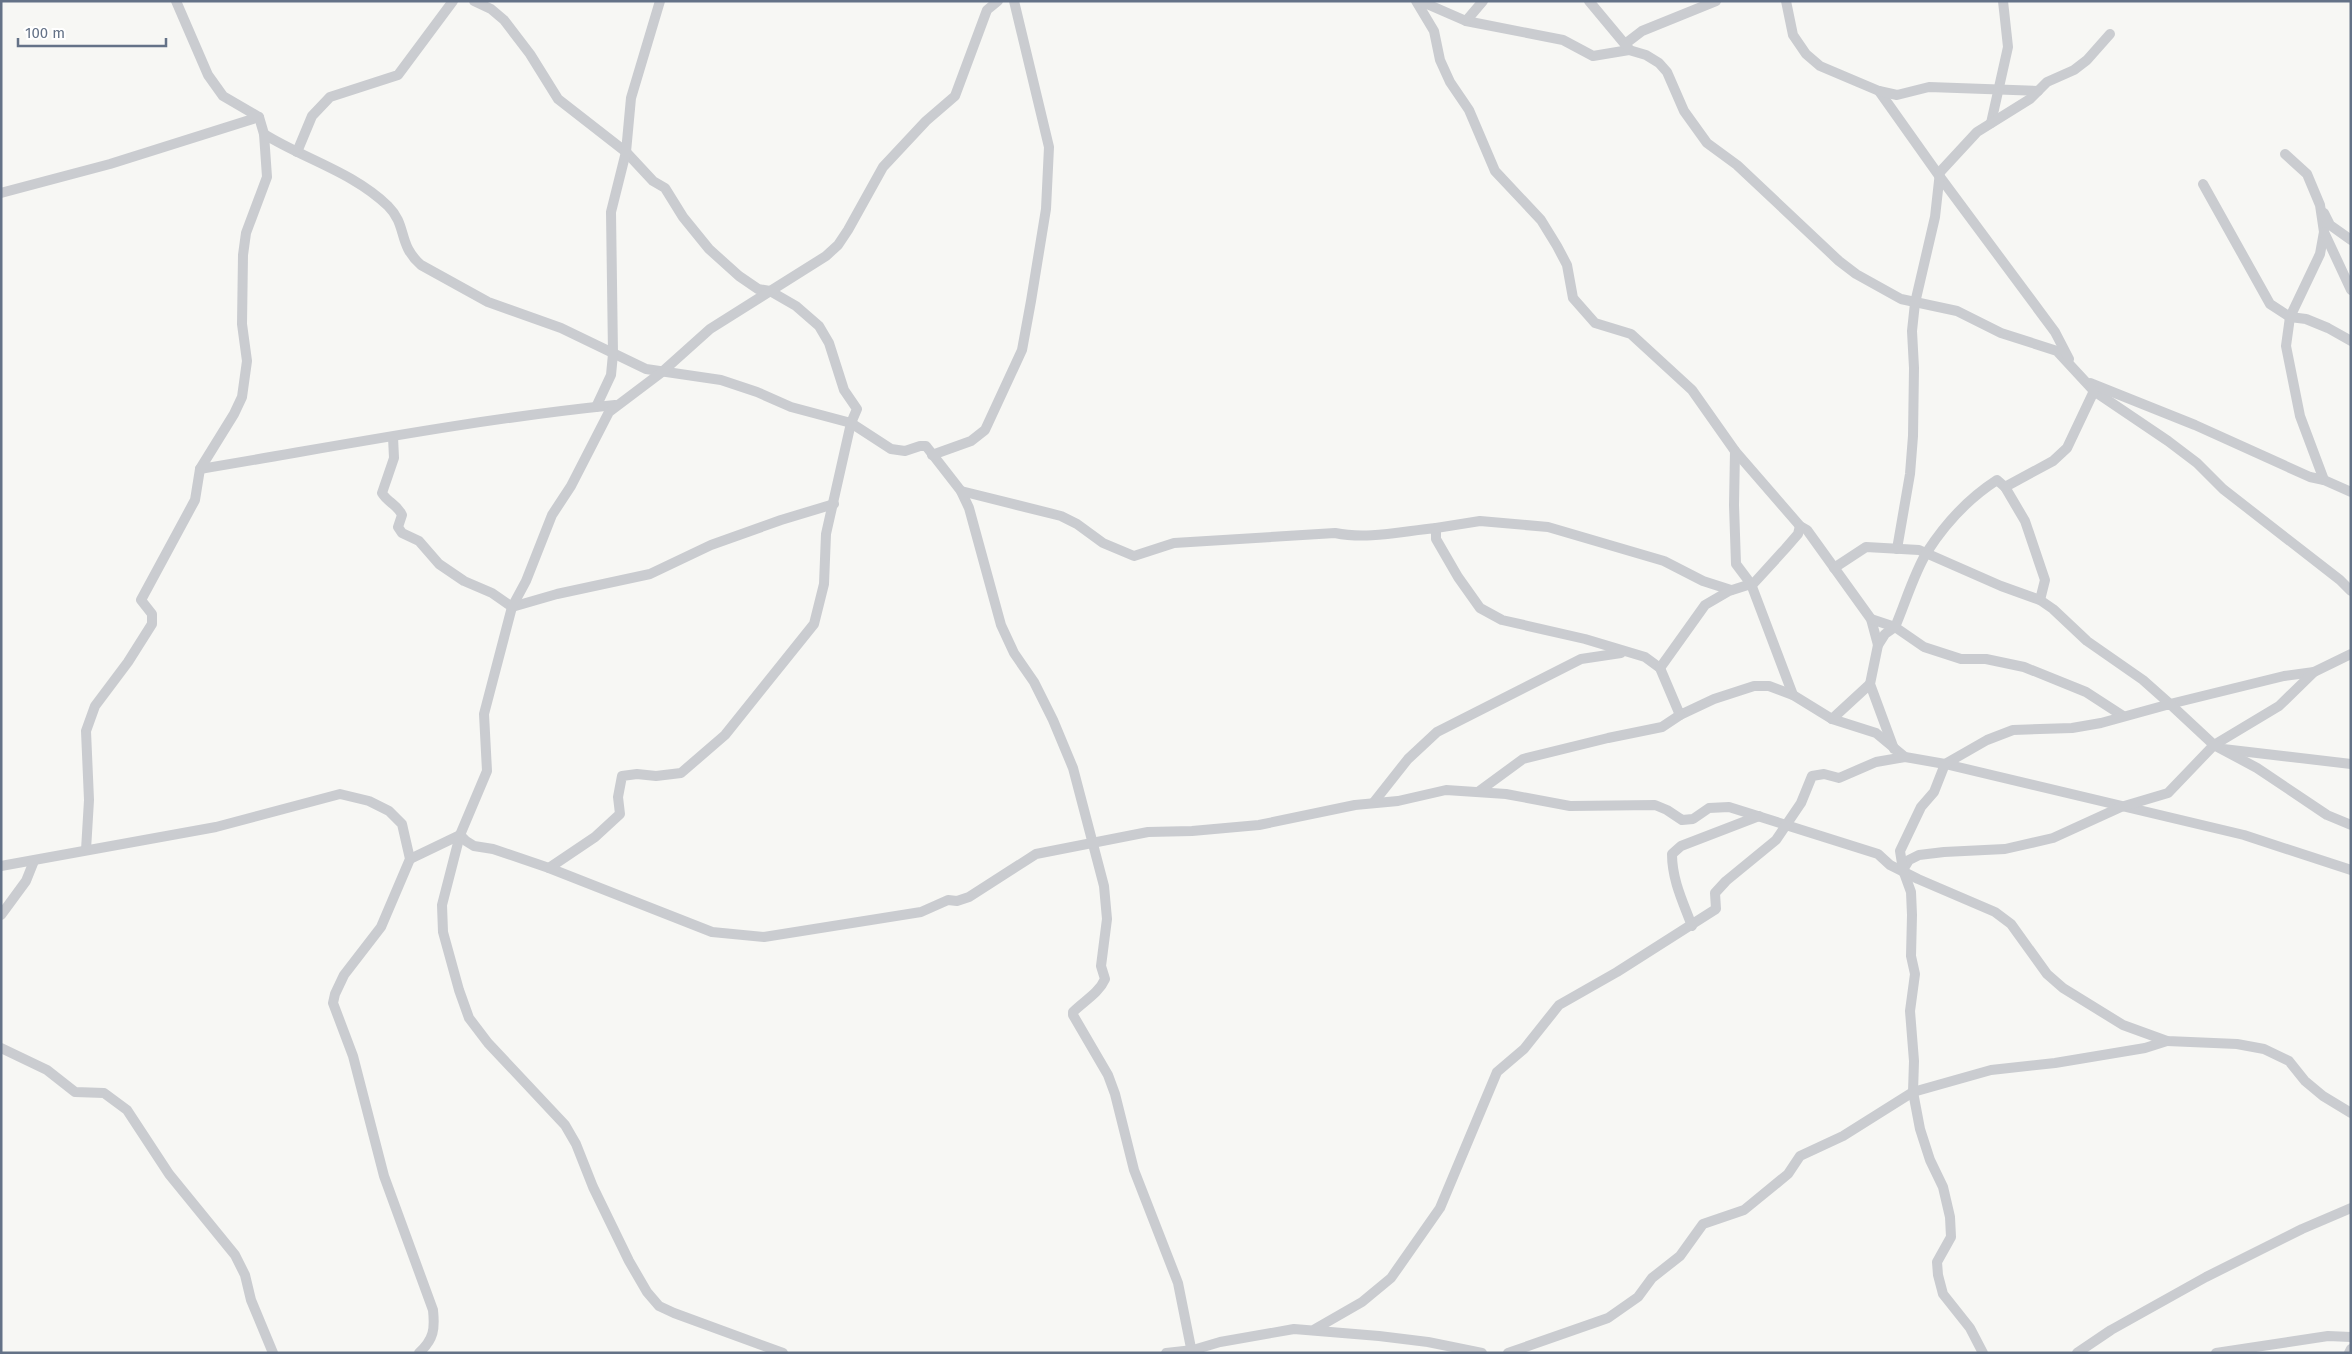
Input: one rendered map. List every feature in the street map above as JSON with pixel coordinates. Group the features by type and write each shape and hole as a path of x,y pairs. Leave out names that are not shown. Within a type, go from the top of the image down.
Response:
{"street":[{"path":"86,850 89,800 86,731 94,706 128,662 152,624 152,614 141,600 195,500 200,469 234,414 242,397 246,381 247,361 242,324 243,255 246,233 267,177 264,134 259,117 223,96 208,75 176,1"},
{"path":"296,152 312,116 330,97 398,75 454,1"},
{"path":"474,1 491,9 504,20 530,54 558,99 626,152 653,181 665,188 683,217 708,249 739,276 758,289 770,291 796,306 818,326 828,343 844,390 857,409 851,423 826,534 824,584 814,624 726,735 681,773 656,776 638,774 622,776 618,797 620,814 595,837 549,868"},
{"path":"596,407 611,375 613,354 611,212 626,152 631,98 660,1"},
{"path":"783,1353 659,1306 647,1292 629,1261 593,1187 576,1144 565,1125 488,1043 469,1018 459,990 444,932 442,905 460,834 487,771 484,714 512,607 526,581 552,515 571,486 609,412 615,405 662,372 710,329 826,256 838,246 883,168 926,121 955,96 989,6 998,1"},
{"path":"932,455 971,441 985,430 1022,350 1031,301 1046,209 1048,147 1014,1"},
{"path":"1416,1 1434,31 1440,60 1450,82 1469,110 1495,171 1542,220 1558,246 1567,265 1574,298 1595,323 1631,334 1692,390 1735,450 1800,526 1807,530 1871,619 1878,645"},
{"path":"1420,1 1466,21 1563,40 1593,56 1627,47 1642,31 1716,1"},
{"path":"1466,21 1483,1"},
{"path":"1588,1 1627,47 1659,63 1667,72 1684,111 1707,143 1738,166 1809,230 1839,261 1880,288 1915,304 1957,311 2000,333 2057,351 2072,365 2094,391 2197,463 2223,489 2340,580 2351,591"},
{"path":"1786,1 1793,35 1806,54 1820,66 1879,91 1897,95 1929,87 2038,91"},
{"path":"1991,123 2008,47 2003,1"},
{"path":"1897,549 1908,483 1913,436 1914,368 1912,331 1915,304 1935,217 1940,172 1977,132 2030,99 2047,82 2074,70 2087,60 2110,34"},
{"path":"1879,91 2055,332 2072,365"},
{"path":"1,193 110,164 259,117"},
{"path":"264,134 296,152 340,172 386,204 396,215 405,247 411,257 421,265 488,302 561,328 646,369 721,380 757,392 791,407 851,423 891,449 904,451 926,446 961,491 969,508 1001,625 1014,653 1034,682 1065,747 1093,844 1104,886 1108,919 1101,966 1105,979 1100,988 1073,1014 1108,1075 1115,1094 1134,1170 1178,1283 1193,1351"},
{"path":"2285,154 2307,174 2330,225 2351,240"},
{"path":"2203,184 2270,304 2290,316 2306,319 2328,328 2351,341"},
{"path":"2320,205 2324,232 2351,290"},
{"path":"2324,232 2320,254 2290,316 2286,346 2300,416 2324,480"},
{"path":"2086,382 2196,425 2310,477 2324,480 2351,492"},
{"path":"2005,487 2053,461 2067,448 2094,391"},
{"path":"200,469 533,413 615,405"},
{"path":"393,436 394,458 382,493 386,499 398,506 402,515 398,527 402,533 419,541 446,568 464,581 492,592 512,607"},
{"path":"1735,450 1736,564 1751,584 1793,695"},
{"path":"1894,750 1870,684 1878,645 1885,634 1895,627 1926,553 1976,493 1997,480 2005,487 2025,521 2044,580 2040,600"},
{"path":"961,491 1061,516 1077,524 1102,543 1134,556 1174,543 1335,533 1350,536 1369,535 1480,521 1548,527 1664,561 1704,582 1731,590"},
{"path":"512,607 557,594 650,574 720,542 781,520 834,504"},
{"path":"1660,668 1706,605 1731,590 1754,583 1798,534 1800,526"},
{"path":"1436,528 1436,539 1458,577 1480,608 1502,620 1585,639 1625,653 1645,657 1660,668 1680,715"},
{"path":"1834,568 1866,548 1919,550 2001,586 2040,600 2053,609 2087,641 2143,680 2230,756 2257,768 2326,815 2351,825"},
{"path":"1871,619 1895,627 1924,647 1961,659 1986,659 2024,667 2086,692 2123,716"},
{"path":"1374,802 1408,759 1437,732 1581,659 1625,653"},
{"path":"1904,870 1909,860 1919,855 2005,849 2053,838 2121,807 2168,792 2218,747 2279,706 2314,672 2351,654"},
{"path":"1983,1353 1970,1328 1943,1294 1937,1262 1951,1237 1950,1217 1943,1187 1930,1160 1920,1129 1913,1092 1914,1061 1910,1011 1915,974 1910,956 1911,892 1900,851 1920,807 1934,792 1945,764 2001,733 2013,730 2072,728 2102,723 2123,716 2284,676 2314,672"},
{"path":"1832,719 1870,684"},
{"path":"1478,792 1523,759 1662,727 1680,715 1714,699 1754,686 1769,686 1793,695 1832,719 1876,733 1894,750 1905,757"},
{"path":"2218,747 2351,764"},
{"path":"1315,1329 1362,1302 1391,1278 1440,1208 1497,1072 1524,1049 1558,1004 1692,926 1716,909 1715,893 1726,881 1776,840 1801,803 1812,776 1824,774 1839,778 1876,762 1905,757 1945,764 2244,836 2351,870"},
{"path":"460,834 474,846 493,849 549,868 712,932 764,937 921,912 948,900 957,901 970,897 1036,854 1148,832 1192,831 1259,825 1374,802 1398,801 1446,790 1478,792 1570,806 1655,805 1682,820 1693,819 1708,808 1729,807 1788,824 1878,854 1890,865 1904,870 1918,879 1995,912 2011,924 2047,974 2063,988 2123,1025 2167,1041 2238,1044 2264,1049 2289,1061 2305,1081 2322,1096 2351,1113"},
{"path":"1,866 216,828 340,794 369,801 389,811 402,824 410,859 382,926 344,976 335,994 334,1003 353,1056 384,1176 433,1310 435,1329 429,1343 419,1353"},
{"path":"1692,926 1672,872 1672,854 1681,846 1759,816"},
{"path":"410,859 460,834"},
{"path":"1,915 26,881 34,861"},
{"path":"1508,1353 1608,1318 1638,1297 1652,1278 1680,1256 1703,1224 1744,1210 1788,1174 1800,1156 1843,1136 1913,1092 1991,1070 2145,1048 2167,1041"},
{"path":"1,1042 6,1049 47,1070 75,1092 104,1093 127,1110 168,1174 235,1255 245,1275 251,1300 273,1353"},
{"path":"2077,1353 2111,1330 2206,1277 2351,1208"},
{"path":"1166,1353 1193,1351 1220,1342 1294,1329 1315,1329 1338,1334 1379,1336 1428,1342 1482,1353"},
{"path":"2216,1353 2328,1336 2351,1337"},
{"path":"2349,1353 2351,1349"}]}
